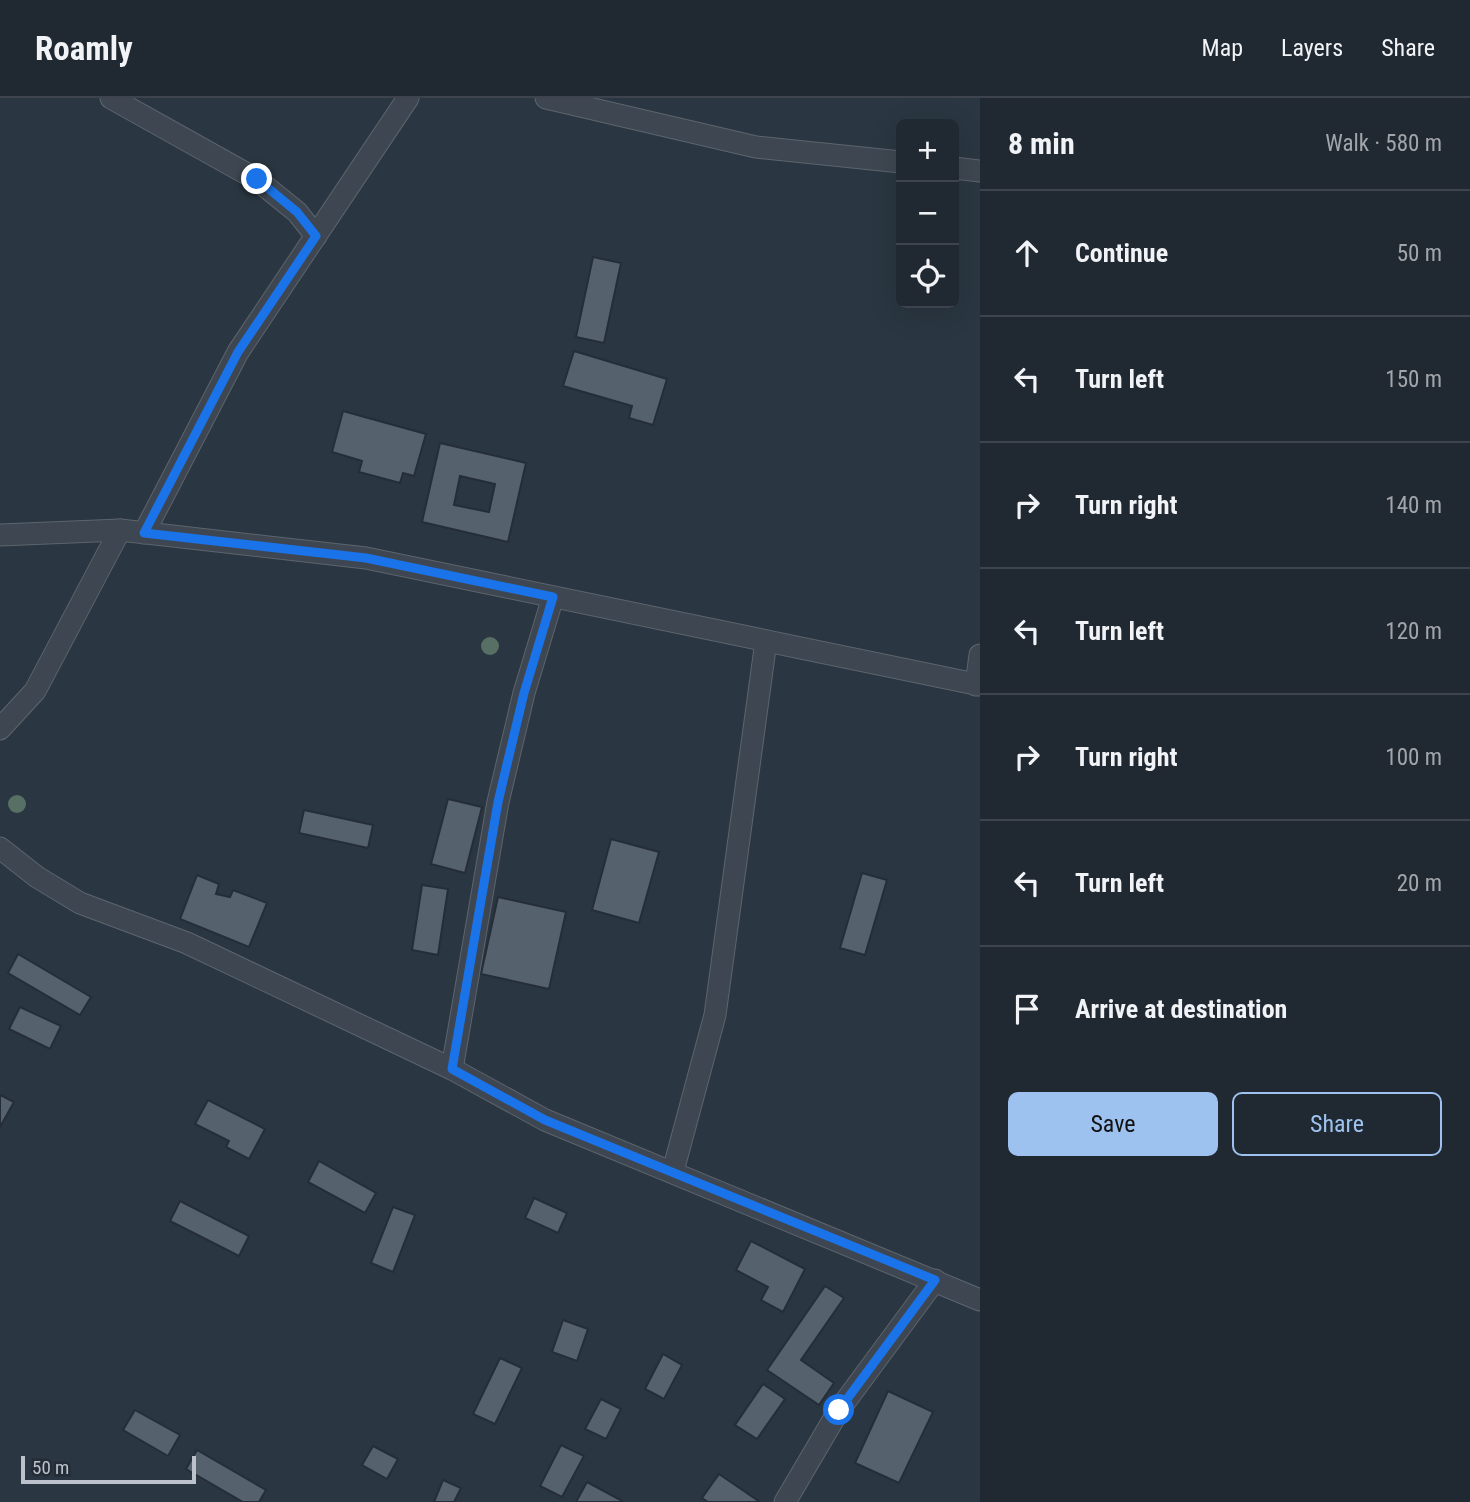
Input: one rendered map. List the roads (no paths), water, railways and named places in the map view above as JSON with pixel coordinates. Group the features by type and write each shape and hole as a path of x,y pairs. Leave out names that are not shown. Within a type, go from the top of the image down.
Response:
{"street":[{"path":"111,98 257,179 297,212 316,236"},
{"path":"144,533 238,352 408,98"},
{"path":"546,98 756,147 896,161"},
{"path":"959,169 980,171"},
{"path":"0,729 35,691 120,530"},
{"path":"0,535 120,530 366,558 978,685 980,655"},
{"path":"452,1069 498,802 524,693 553,597"},
{"path":"673,1171 715,1015 765,641"},
{"path":"0,848 37,877 80,903 187,943 452,1069 545,1120 980,1300"},
{"path":"785,1502 839,1410 935,1280"}]}
